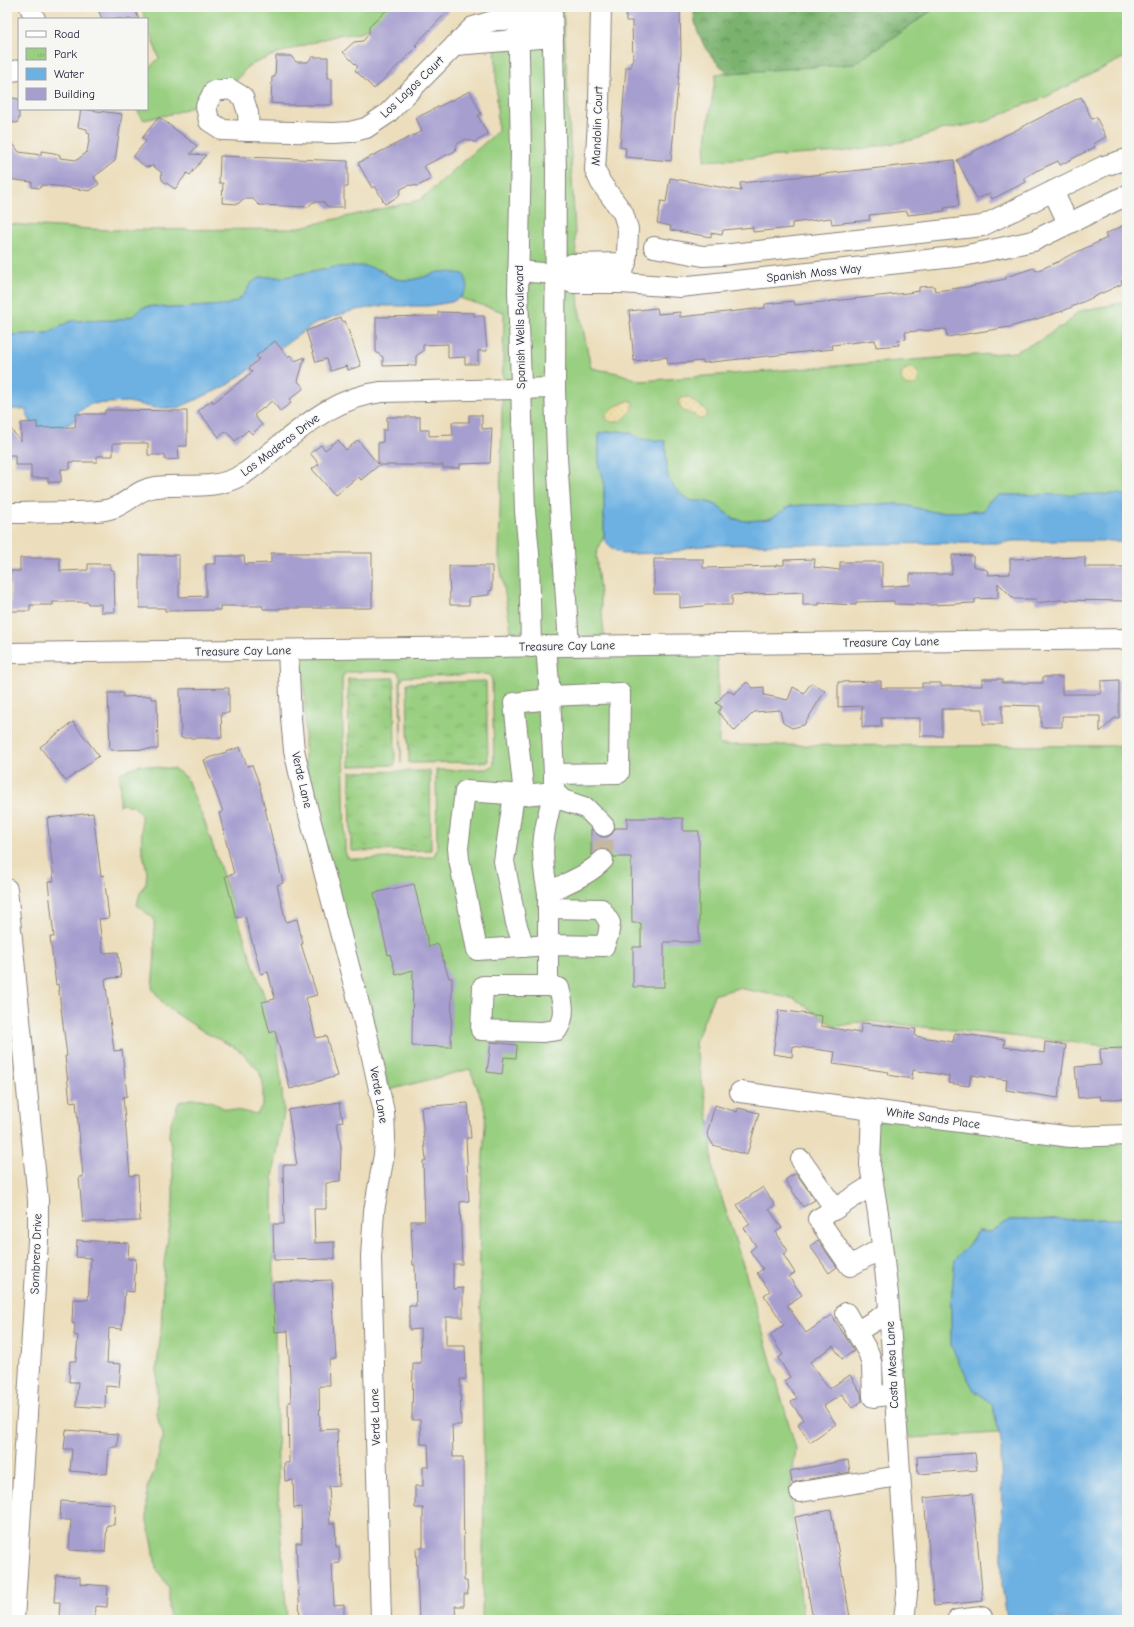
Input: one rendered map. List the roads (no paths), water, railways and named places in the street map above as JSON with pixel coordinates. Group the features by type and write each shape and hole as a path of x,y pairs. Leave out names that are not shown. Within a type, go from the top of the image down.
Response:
{"street":[{"path":"30,7 35,18"},
{"name":"Mandolin Court","path":"600,7 599,104 595,170 601,183 623,213 628,229 626,263 621,283"},
{"path":"552,21 556,170 555,388 557,457 569,646"},
{"name":"Los Lagos Court","path":"249,131 334,133 350,132 366,128 387,114 455,45 518,22 552,21"},
{"name":"Spanish Wells Boulevard","path":"518,22 521,151 518,271 521,388 539,646 550,697 554,783 542,841 543,869 548,900 548,986"},
{"path":"7,72 18,70"},
{"path":"654,247 703,256 722,255 982,226 1104,166 1127,159"},
{"path":"1053,192 1068,223"},
{"name":"Spanish Moss Way","path":"518,271 555,274 572,283 621,283 680,287 963,256 1033,241 1127,195"},
{"path":"555,274 572,264 626,263"},
{"name":"Las Maderas Drive","path":"7,513 98,511 114,508 141,490 157,486 193,487 220,484 239,477 252,468 305,425 332,406 364,394 381,392 555,388"},
{"name":"Treasure Cay Lane","path":"7,653 1127,639"},
{"name":"Verde Lane","path":"288,650 294,750 307,807 368,1041 384,1112 384,1155 374,1211 371,1257 381,1620"},
{"path":"524,947 516,923 504,861 519,795 514,703 550,697 620,693 619,774 554,783 519,795 465,791 458,848 477,950 524,947 549,945 604,946 608,936 610,923 601,910 548,900"},
{"path":"554,783 563,800 586,808 604,826"},
{"path":"548,900 563,884 578,878 603,860"},
{"name":"Sombrero Drive","path":"7,889 38,1200 38,1240 14,1620"},
{"name":"White Sands Place","path":"740,1092 1070,1137 1127,1135"},
{"name":"Costa Mesa Lane","path":"872,1110 870,1165 882,1248 889,1312 893,1394 907,1594 904,1620"},
{"path":"801,1160 835,1209"},
{"path":"872,1185 818,1219 850,1266 882,1248"},
{"path":"856,1332 889,1312"},
{"path":"846,1313 869,1354 872,1366 873,1397 893,1394"},
{"path":"800,1492 899,1476"},
{"path":"957,1620 982,1617"}],"water":[{"path":"357,266 375,268 390,277 399,280 418,279 439,272 464,274 468,286 462,296 452,302 428,306 380,306 352,311 316,323 226,386 178,408 154,408 128,402 90,404 80,411 74,421 64,427 52,429 40,429 30,421 25,409 7,409 7,335 47,333 71,321 119,320 133,316 141,308 153,306 177,308 225,305 237,301 245,293 251,283 261,277 285,277 334,267"},
{"path":"619,431 631,433 641,439 665,441 668,477 674,487 682,495 692,501 704,501 716,505 734,519 746,521 770,519 790,506 802,505 899,504 935,512 983,511 989,501 999,495 1119,494 1127,496 1127,541 715,545 694,547 670,553 622,554 612,548 604,540 604,480 599,468 599,433"},
{"path":"1127,1219 1127,1620 1007,1620 1002,1584 1001,1440 992,1404 974,1390 951,1345 951,1303 955,1259 967,1247 978,1231 990,1232 1010,1220"}],"tunnel":[{"path":"603,860 604,826"}]}
